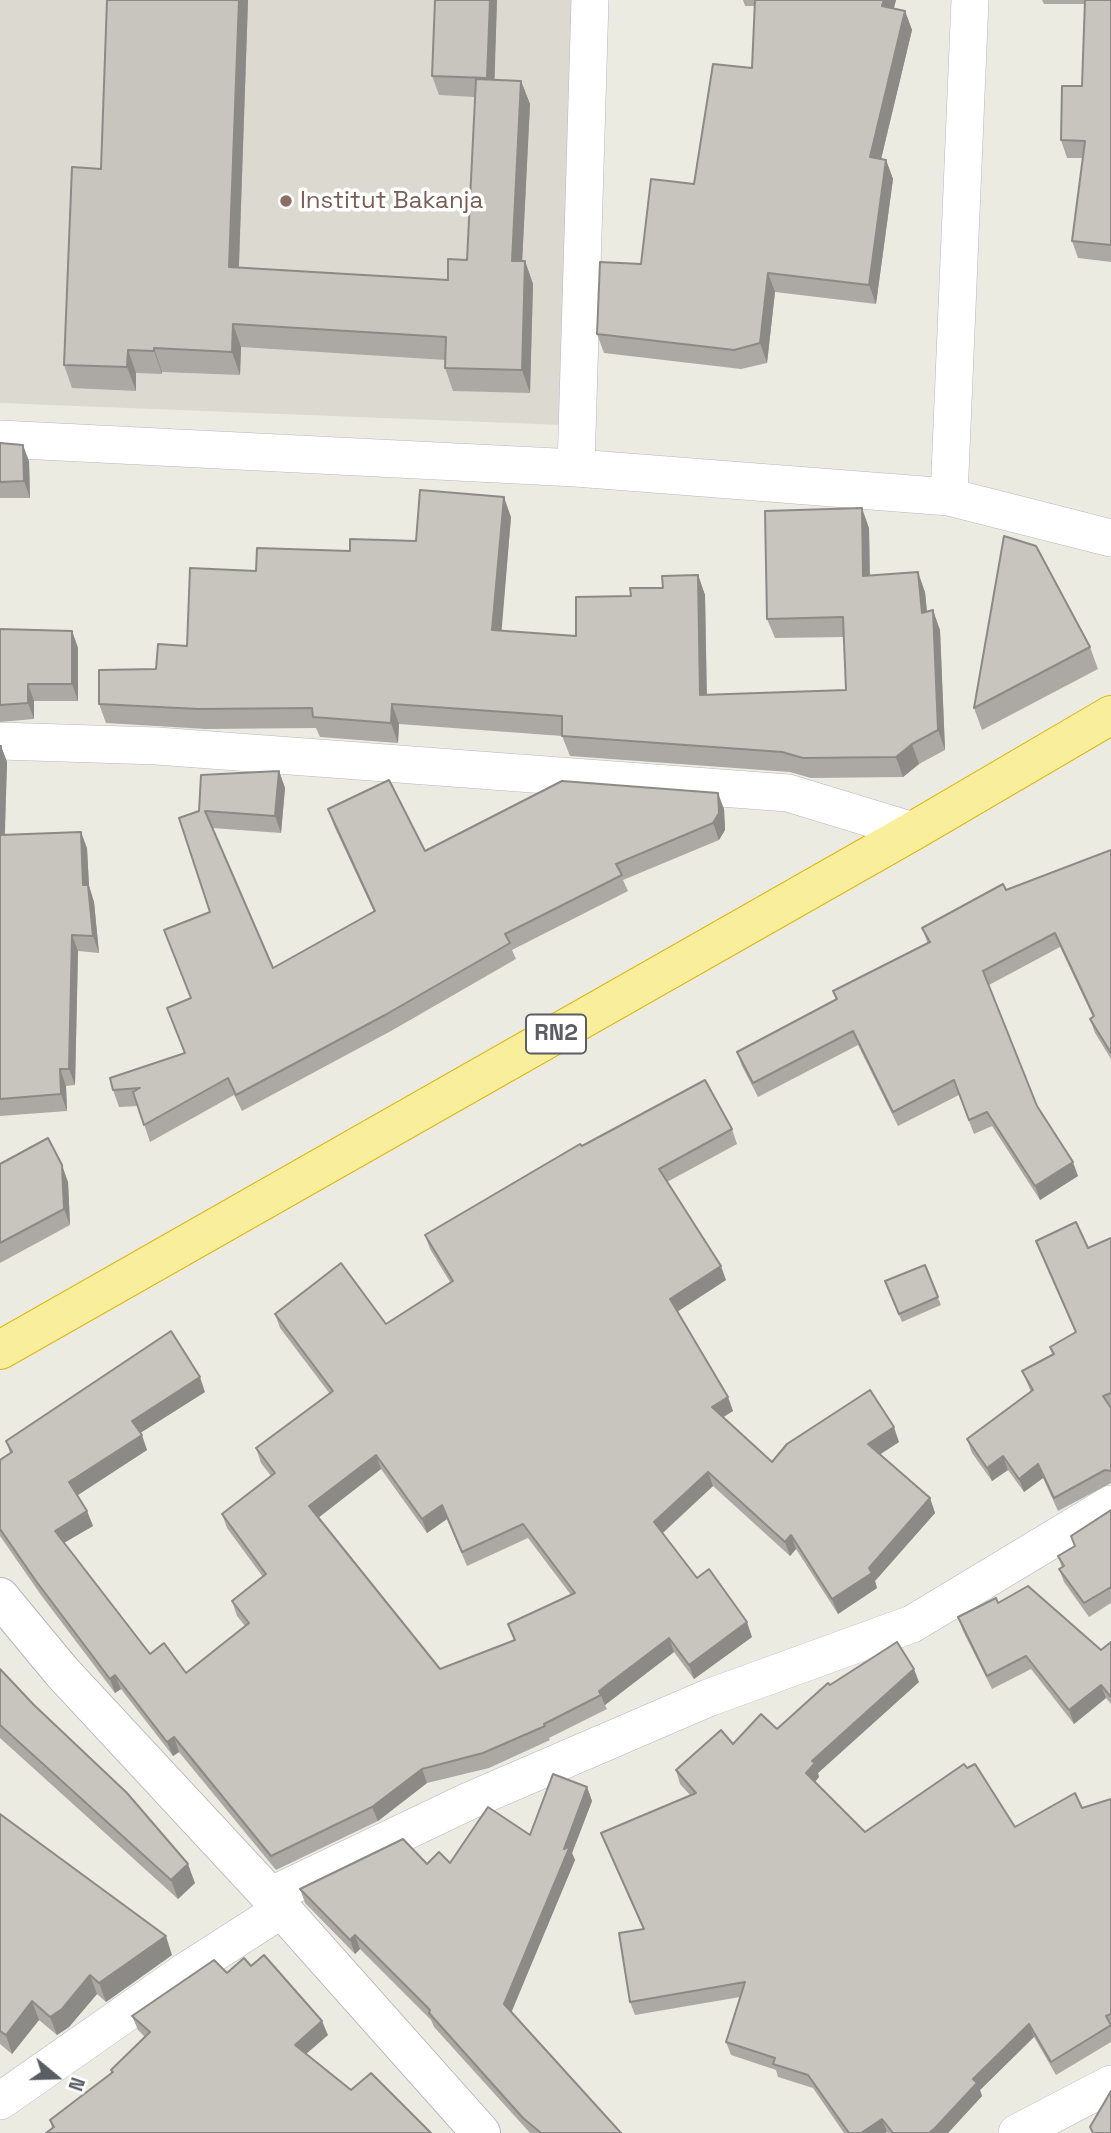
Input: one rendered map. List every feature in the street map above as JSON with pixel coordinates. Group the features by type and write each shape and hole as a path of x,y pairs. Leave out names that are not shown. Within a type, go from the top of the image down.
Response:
{"highway":[{"name":"RN2","path":"0,1350 913,831 1111,715"}],"street":[{"path":"576,468 590,0"},
{"path":"949,497 970,0"},
{"path":"0,439 576,468 949,497 1111,538"},
{"path":"0,741 157,746 788,793 913,831"},
{"path":"0,2101 186,1971 275,1903 469,1801 708,1698 912,1624 1111,1504"},
{"path":"0,1597 62,1672 275,1903 481,2133"},
{"path":"1017,2133 1111,2084"}],"shaded area":[{"name":"Institut Bakanja","path":"0,0 579,0 562,425 0,403"}],"building":[{"path":"107,0 239,0 229,267 448,280 448,259 467,260 476,79 521,81 512,261 525,261 522,370 445,368 446,337 233,324 232,352 154,348 154,351 128,350 127,367 64,365 72,167 101,169"},
{"path":"435,0 490,0 487,78 432,76"},
{"path":"755,0 884,0 882,6 905,11 870,157 886,160 869,285 768,273 760,343 734,350 597,334 600,262 641,264 651,179 694,184 713,64 752,68"},
{"path":"1085,0 1111,0 1111,245 1072,241 1085,141 1061,140 1062,86 1082,86"},
{"path":"0,443 23,445 24,481 0,482"},
{"path":"420,490 504,497 492,630 576,636 576,597 631,596 630,588 663,588 662,576 698,575 700,695 846,690 843,617 767,619 765,511 862,508 863,576 918,572 922,613 933,610 938,730 912,744 896,757 803,758 782,752 562,736 562,716 392,704 391,723 313,717 312,708 199,709 99,704 99,670 156,669 158,644 187,646 190,568 256,571 257,548 350,551 350,539 416,541"},
{"path":"1004,536 1036,546 1090,647 974,708"},
{"path":"0,629 72,631 72,684 28,684 28,703 0,705"},
{"path":"279,771 275,816 205,811 273,968 375,911 328,809 389,780 425,851 562,781 718,793 719,813 713,823 616,864 622,875 505,934 510,943 385,1015 236,1095 228,1078 144,1125 133,1092 140,1088 113,1090 110,1078 185,1053 167,1008 191,998 164,930 210,912 179,818 199,811 201,775"},
{"path":"81,832 83,885 88,885 93,936 72,935 69,1069 60,1069 61,1094 0,1099 0,835"},
{"path":"1111,850 1111,1053 1090,1019 1094,1016 1055,933 983,971 1037,1106 1073,1162 1035,1186 987,1112 969,1120 954,1080 893,1112 853,1031 753,1083 737,1052 837,999 833,991 930,942 922,928 1003,884 1006,890"},
{"path":"705,1080 732,1129 659,1169 721,1266 670,1299 728,1397 712,1407 772,1462 787,1444 870,1390 894,1427 868,1444 930,1498 869,1568 872,1573 832,1599 791,1535 785,1542 708,1472 654,1522 697,1578 709,1569 747,1622 689,1665 669,1638 599,1691 601,1695 544,1724 545,1726 483,1753 422,1769 372,1807 271,1856 174,1737 167,1742 115,1675 110,1679 0,1529 0,1460 12,1452 6,1441 171,1331 200,1377 132,1421 142,1435 69,1482 87,1511 55,1531 150,1654 164,1643 186,1673 249,1623 232,1601 266,1574 222,1514 275,1473 256,1448 333,1391 275,1314 341,1263 386,1324 453,1281 425,1235 580,1144 582,1146","holes":["376,1455 422,1519 442,1505 462,1552 523,1524 575,1593 508,1624 515,1640 440,1669 309,1506"]},
{"path":"48,1138 62,1165 64,1209 0,1243 0,1164"},
{"path":"1076,1222 1088,1248 1111,1238 1111,1393 1103,1396 1111,1408 1111,1471 1105,1470 1054,1498 1038,1464 1019,1479 1003,1456 987,1468 967,1439 1033,1390 1022,1371 1054,1354 1050,1347 1076,1332 1036,1241"},
{"path":"925,1265 938,1297 899,1314 885,1281"},
{"path":"1111,1510 1111,1587 1084,1603 1059,1569 1064,1566 1058,1556 1075,1546 1071,1536"},
{"path":"1028,1586 1101,1650 1111,1642 1111,1697 1101,1685 1069,1710 1026,1656 987,1676 958,1617 996,1598 998,1603"},
{"path":"897,1642 914,1669 812,1761 815,1763 806,1773 865,1832 964,1764 967,1768 975,1764 1015,1827 1075,1793 1082,1808 1111,1799 1111,2014 1106,2016 1111,2025 1051,2062 1029,2024 973,2079 977,2083 929,2133 893,2133 882,2119 861,2133 849,2133 808,2075 773,2064 775,2058 726,2042 745,1982 630,2002 619,1933 644,1929 601,1833 696,1793 676,1770 721,1730 733,1744 761,1714 777,1729 828,1683 830,1685"},
{"path":"0,1669 127,1793 188,1864 171,1880 0,1725"},
{"path":"553,1774 587,1787 564,1849 570,1846 504,2004 621,2133 541,2133 523,2118 429,2013 430,2010 355,1935 350,1940 300,1889 403,1839 427,1864 439,1852 450,1863 488,1807 530,1835"},
{"path":"0,1814 166,1936 99,1983 90,1975 62,2009 50,2017 32,2001 6,2035 0,2031"},
{"path":"264,1955 322,2021 295,2045 351,2090 371,2073 431,2133 46,2133 54,2127 50,2120 113,2072 111,2070 150,2032 132,2016 214,1960 227,1973 244,1958 251,1966"},
{"path":"1111,2091 1111,2133 1093,2133 1090,2127"}],"place":[{"name":"Institut Bakanja","path":"286,201"}]}
